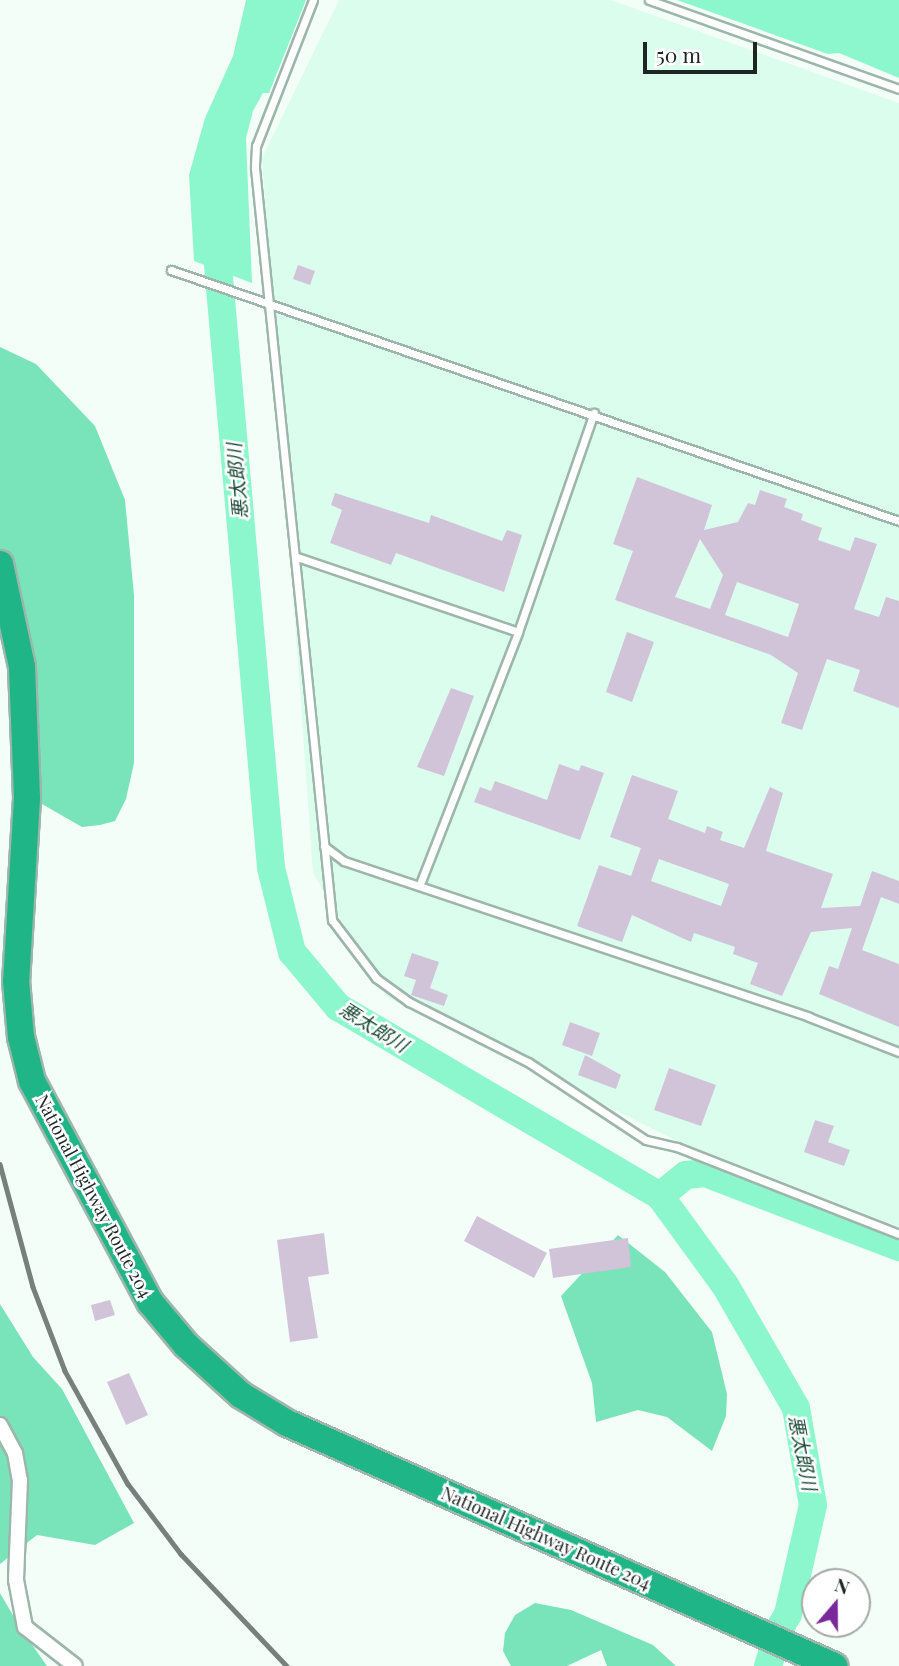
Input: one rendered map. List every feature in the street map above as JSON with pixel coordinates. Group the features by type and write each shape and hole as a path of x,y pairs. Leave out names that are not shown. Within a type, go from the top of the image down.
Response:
{"highway":[{"name":"National Highway Route 204","path":"0,564 22,667 26,798 16,981 21,1037 33,1081 150,1302 186,1345 241,1395 287,1423 834,1666"}],"street":[{"path":"0,1425 15,1453 20,1480 16,1580 25,1627 75,1666"}],"lane":[{"path":"313,0 256,146 267,300 297,557 332,920 376,978 409,1002 528,1062 646,1140 677,1147 899,1234"},
{"path":"649,0 899,89"},
{"path":"171,270 267,300 899,521"},
{"path":"420,884 518,632 594,413"},
{"path":"297,557 518,632"},
{"path":"324,846 344,861 420,884 899,1052"}],"shaded area":[{"path":"246,0 306,0 269,93 263,93 253,111 246,138 252,283 194,261 189,175 205,118 233,56"},
{"path":"339,0 611,0 899,103 899,1227 675,1140 387,997 313,873 262,158"},
{"path":"677,0 899,0 899,78 839,53 828,54"},
{"path":"0,347 36,364 95,426 125,500 134,595 134,763 126,799 115,821 100,825 82,827 35,800 0,558"},
{"path":"618,1235 665,1272 712,1332 727,1394 726,1416 712,1451 667,1417 638,1410 596,1422 592,1383 561,1296"},
{"path":"0,1304 33,1357 62,1389 134,1523 95,1545 37,1535 0,1564"},
{"path":"0,1593 21,1629 47,1666 0,1666"},
{"path":"535,1603 571,1610 653,1645 676,1666 607,1666 601,1650 567,1666 511,1666 503,1651 505,1633 515,1615"}],"building":[{"path":"298,265 315,271 310,285 293,279"},
{"path":"637,477 712,505 704,530 738,522 748,503 755,505 760,490 787,499 784,507 803,514 801,520 822,528 818,540 850,551 855,537 877,544 854,609 879,617 886,597 899,601 899,708 853,691 860,670 827,659 802,730 781,723 798,673 771,655 615,600 633,551 613,544","holes":["700,539 723,575 710,609 675,597","737,582 799,604 788,637 725,615"]},
{"path":"335,493 429,523 431,515 502,541 507,530 522,535 504,592 396,553 391,565 330,543 342,510 331,505"},
{"path":"627,632 654,642 632,702 606,692"},
{"path":"451,688 474,696 444,776 417,767"},
{"path":"559,764 579,771 581,765 604,773 580,840 474,802 480,787 491,791 495,781 547,800"},
{"path":"632,775 678,791 668,819 705,833 707,826 723,832 720,840 744,848 770,787 783,793 766,851 833,874 821,908 860,906 872,871 899,881 899,904 881,897 862,950 899,964 899,1027 819,994 829,966 838,969 852,928 811,932 782,996 750,984 758,963 733,954 735,947 694,933 691,942 632,915 622,942 577,926 599,865 631,876 641,848 610,837","holes":["659,859 729,884 721,906 651,881"]},
{"path":"412,953 439,962 430,988 448,995 444,1006 411,995 416,980 404,976"},
{"path":"570,1022 600,1033 592,1056 562,1045"},
{"path":"585,1055 621,1075 616,1089 578,1075"},
{"path":"669,1068 716,1085 701,1126 654,1110"},
{"path":"815,1120 834,1126 828,1142 850,1150 844,1166 804,1152"},
{"path":"477,1216 547,1253 534,1278 464,1241"},
{"path":"324,1233 329,1274 308,1277 318,1338 290,1342 277,1240"},
{"path":"628,1238 631,1267 553,1278 549,1249"},
{"path":"110,1300 115,1315 95,1321 91,1305"},
{"path":"129,1373 148,1415 126,1425 107,1382"}],"waterway":[{"name":"悪太郎川","path":"217,254 271,868 292,952 338,1007 660,1196 725,1285 796,1408 813,1505 788,1614 778,1631"},
{"path":"660,1196 686,1175 705,1173 899,1247"},
{"name":"悪太郎川","path":"768,1666 772,1654"}],"railway":[{"path":"0,1164 33,1287 65,1371 128,1484 181,1554 287,1666"}]}
